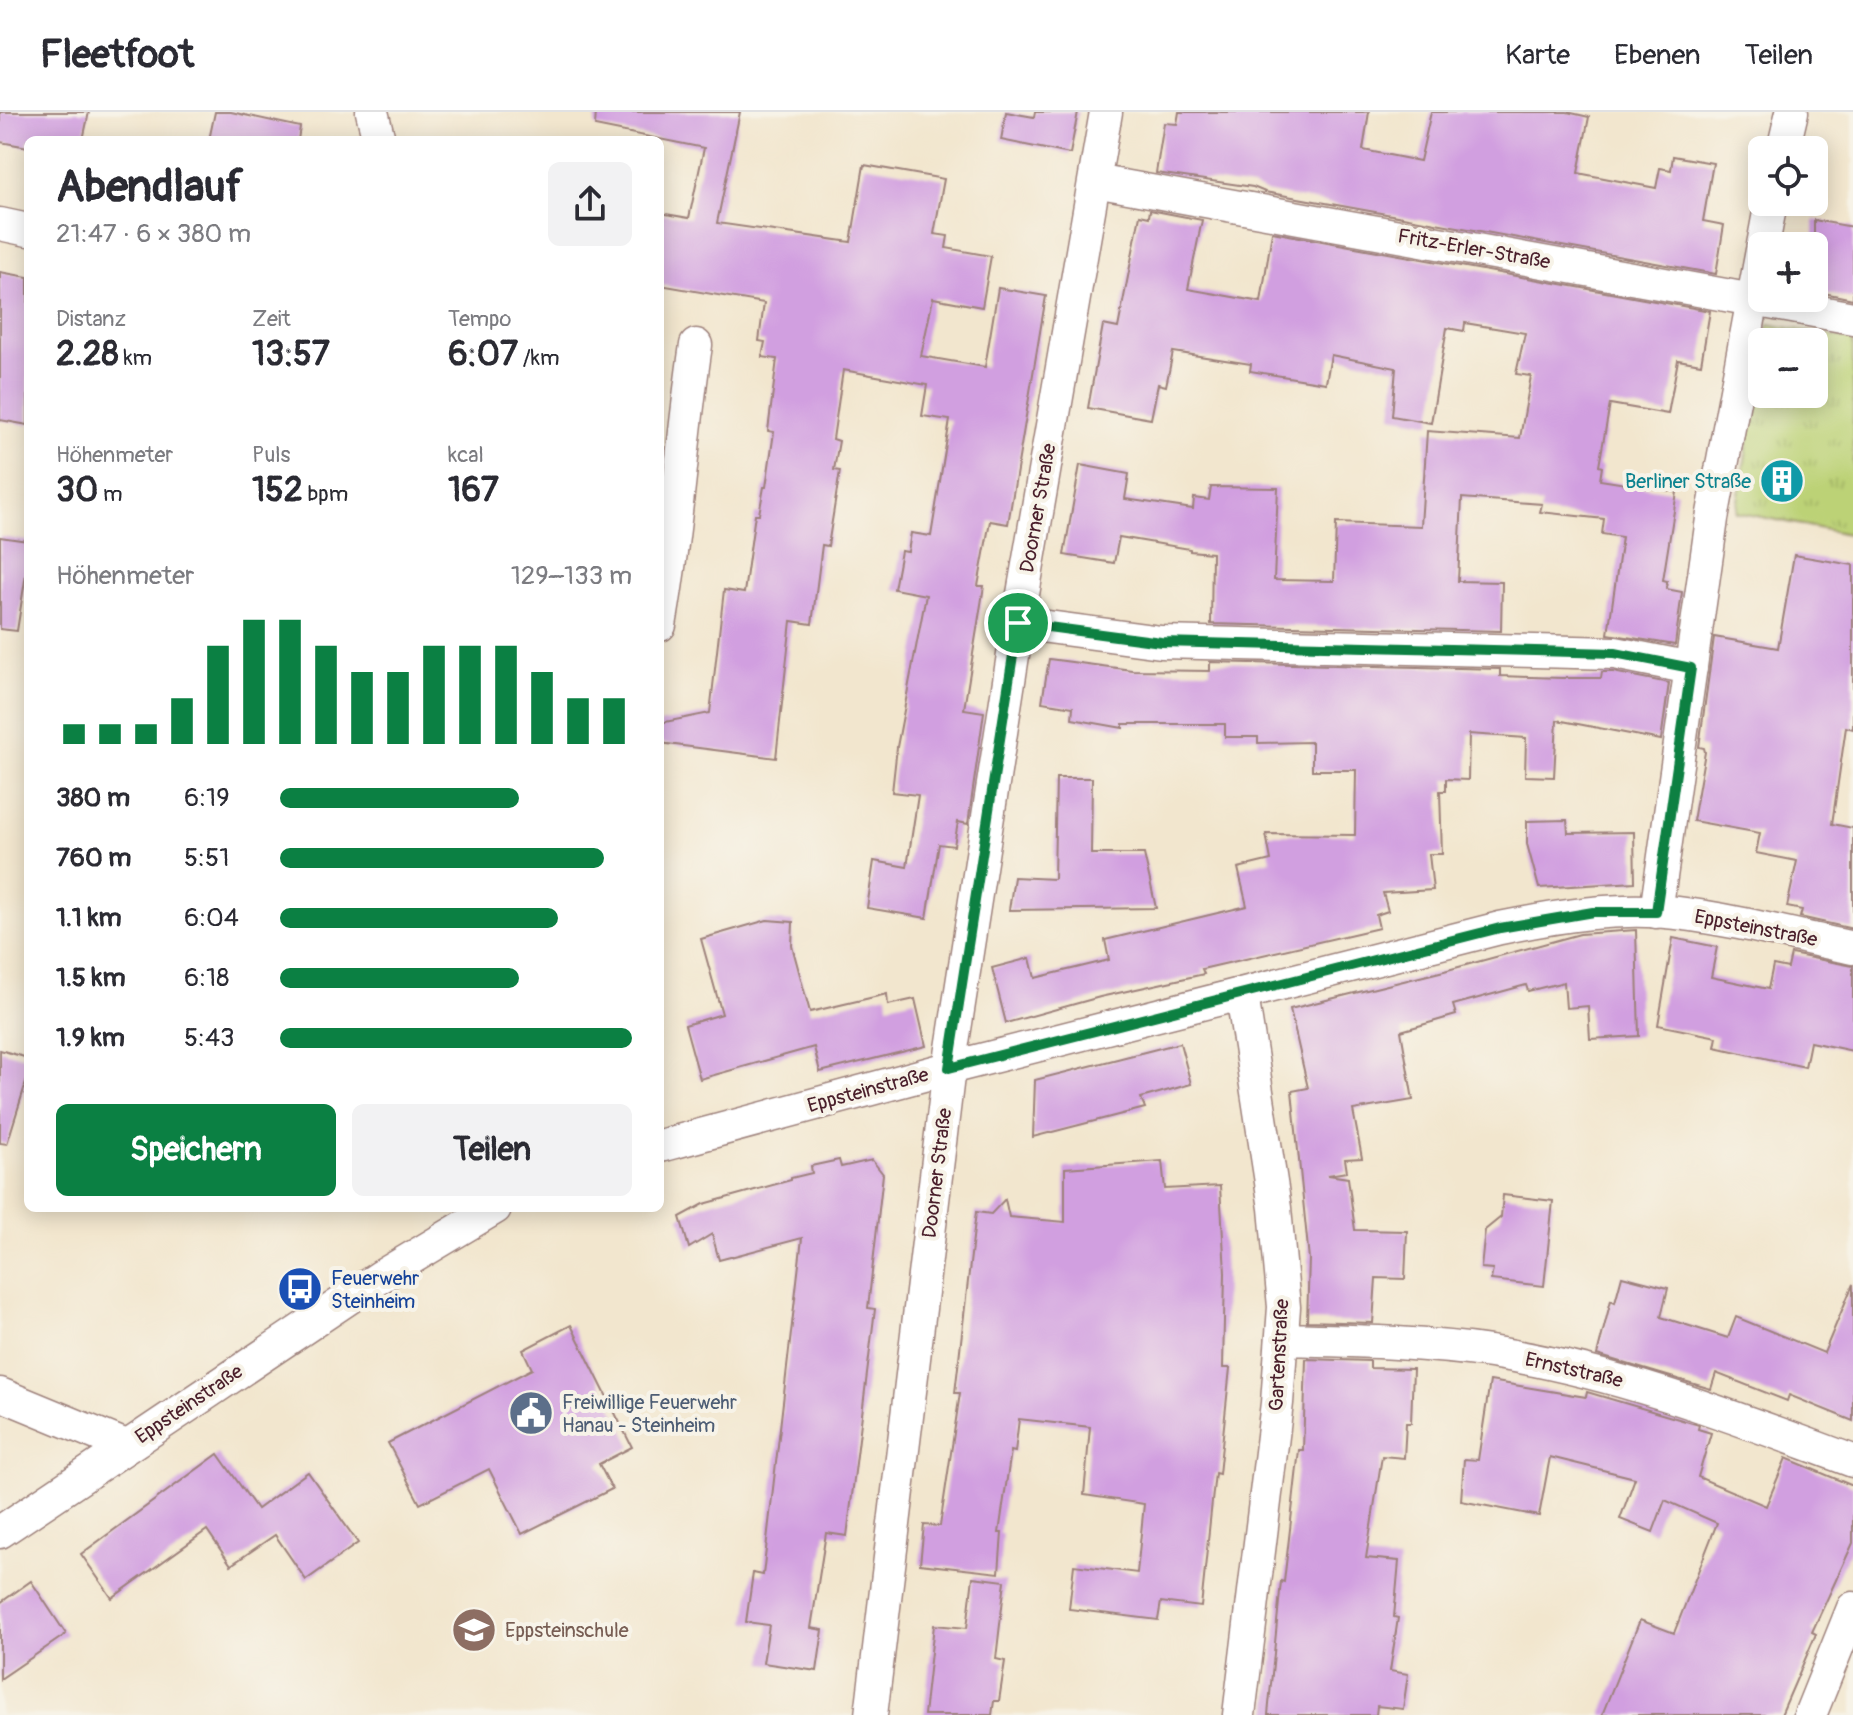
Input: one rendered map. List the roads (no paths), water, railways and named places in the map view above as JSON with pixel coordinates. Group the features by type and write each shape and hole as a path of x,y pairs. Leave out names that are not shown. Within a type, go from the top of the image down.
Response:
{"street":[{"path":"372,112 378,136"},
{"name":"Doorner Straße","path":"871,1715 949,1068 1018,623 1106,112"},
{"path":"1786,136 1792,112"},
{"name":"Fritz-Erler-Straße","path":"1095,181 1748,297"},
{"path":"0,224 24,229"},
{"path":"1656,912 1712,519 1749,312"},
{"name":"Fritz-Erler-Straße","path":"1822,312 1853,318"},
{"path":"664,603 670,569 673,404 696,345"},
{"path":"1018,623 1161,642 1615,653 1691,668"},
{"name":"Eppsteinstraße","path":"664,1145 949,1068 1500,928 1593,912 1656,912 1722,920 1853,948"},
{"name":"Gartenstraße","path":"1239,1715 1276,1419 1282,1339 1282,1265 1242,995"},
{"name":"Eppsteinstraße","path":"664,1127 726,1129"},
{"name":"Eppsteinstraße","path":"380,1277 449,1212"},
{"name":"Eppsteinstraße","path":"0,1532 380,1277 488,1212"},
{"name":"Ernststraße","path":"1282,1339 1447,1346 1533,1360 1675,1396 1853,1461"},
{"path":"0,1394 126,1446"},
{"path":"1810,1715 1853,1608"}],"place":[{"name":"Berliner Straße","path":"1782,481"},
{"name":"Feuerwehr Steinheim","path":"300,1289"},
{"name":"Freiwillige Feuerwehr Hanau - Steinheim","path":"531,1413"},
{"name":"Eppsteinschule","path":"474,1630"}]}
